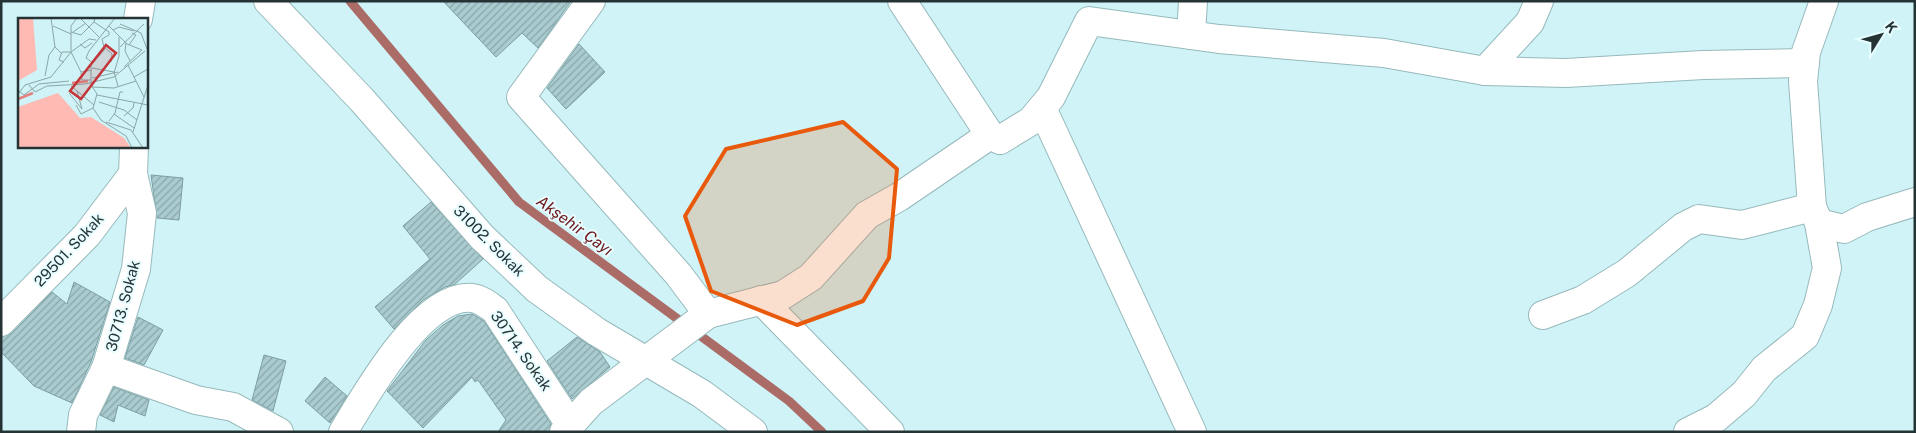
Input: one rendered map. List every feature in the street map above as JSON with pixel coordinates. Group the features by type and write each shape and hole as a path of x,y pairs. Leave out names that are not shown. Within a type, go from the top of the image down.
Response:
{"street":[{"path":"138,18 141,1"},
{"name":"31002. Sokak","path":"268,1 362,100 482,237 537,289 597,332 702,394 753,432"},
{"path":"590,1 521,97 678,274 708,314"},
{"path":"902,1 990,135 1000,140 1031,121 1051,97 1089,20 1191,35 1384,53 1485,72 1566,74 1703,65 1805,63"},
{"path":"1191,35 1193,1"},
{"path":"1485,72 1530,22 1538,1"},
{"path":"1688,432 1716,418 1744,394 1764,369 1805,336 1818,305 1826,268 1815,215 1803,82 1805,63 1824,1"},
{"path":"1042,108 1192,432"},
{"path":"567,427 591,402 708,314 783,295 811,277 866,215 899,197 990,135"},
{"name":"30713. Sokak","path":"80,432 83,416 106,368 136,269 142,212 133,174 134,148"},
{"name":"29501. Sokak","path":"1,322 87,234 133,174"},
{"path":"1543,315 1583,300 1620,278 1683,227 1699,219 1742,225 1815,215 1844,229 1867,217 1915,202"},
{"name":"30714. Sokak","path":"342,432 374,380 405,338 437,310 460,298 473,298 495,310 567,427"},
{"path":"761,300 890,432"},
{"path":"106,368 196,400 233,407 279,432"}],"highlighted area":[{"path":"843,122 897,169 889,258 863,301 797,325 711,291 685,216 726,149"}],"building":[{"path":"443,1 571,1 538,48 522,33 496,57"},
{"path":"579,44 605,72 566,109 547,88"},
{"path":"151,175 183,178 179,220 157,218"},
{"path":"431,202 483,259 454,285 445,287 423,300 394,329 375,307 430,259 403,226"},
{"path":"74,282 110,302 91,362 72,403 34,386 1,352 1,337 12,333 52,292 67,304"},
{"path":"472,314 484,321 551,424 549,432 498,432 506,420 478,380 475,382 472,377 423,428 387,391 426,340 443,325 458,316"},
{"path":"138,317 163,330 144,365 125,358"},
{"path":"577,337 600,352 610,367 572,399 547,361"},
{"path":"264,355 286,361 273,411 252,400"},
{"path":"325,377 347,396 330,423 305,401"},
{"path":"114,387 149,400 145,416 118,405 114,422 100,415"}],"waterway":[{"name":"Akşehir Çayı","path":"350,1 519,202 789,401 822,432"}]}
